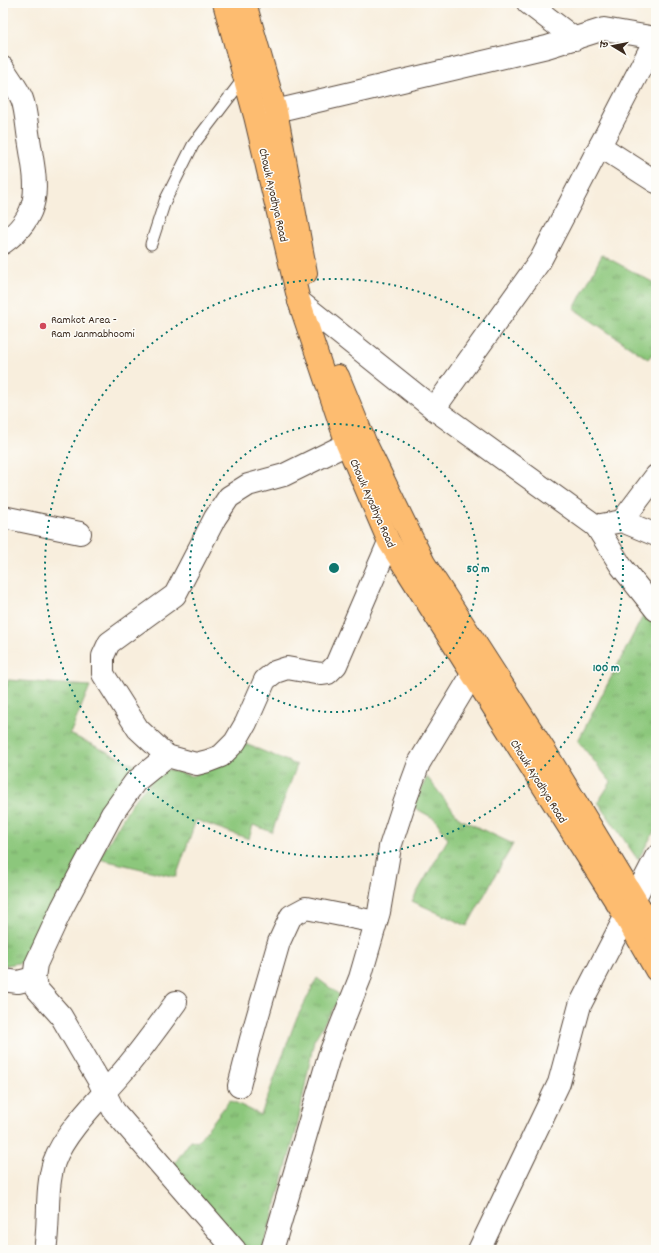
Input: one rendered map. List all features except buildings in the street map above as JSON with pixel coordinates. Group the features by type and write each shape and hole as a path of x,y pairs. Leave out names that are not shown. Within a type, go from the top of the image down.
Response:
{"main road":[{"name":"Chowk Ayodhya Road","path":"224,3 306,307 347,444 389,542 472,675 630,907 656,970"},
{"path":"245,3 276,111 306,307 365,442 424,564 545,750 630,907 656,934"}],"street":[{"path":"528,3 575,38"},
{"path":"255,116 547,47 604,29 656,38 540,261 434,409"},
{"path":"3,68 23,100 36,183 34,201 28,217 18,231 3,243"},
{"path":"600,146 656,182"},
{"path":"306,307 434,409 596,526 621,566 656,610"},
{"path":"347,444 284,474 248,485 230,497 215,518 176,595 108,643 103,656 103,674 138,729 166,756 196,764 221,756 235,742 246,723 265,680 275,672 287,668 321,674 328,673 336,665 389,542"},
{"path":"622,521 656,476"},
{"path":"3,517 80,533"},
{"path":"596,526 622,521 656,535"},
{"path":"272,1250 329,1056 360,978 376,922 390,847 404,804 419,763 472,675"},
{"path":"166,756 135,782 112,814 62,908 36,964 34,978 36,988 61,1016 114,1111 235,1250"},
{"path":"479,1250 558,1083 580,1005 656,857"},
{"path":"239,1086 250,1039 279,942 291,916 306,908 376,922"},
{"path":"3,980 18,982 34,978"},
{"path":"45,1250 49,1181 55,1160 65,1141 85,1115 122,1074 176,1002"}],"lane":[{"path":"151,244 165,201 193,145 244,78"}],"green space":[{"path":"602,255 656,284 656,350 648,359 574,309"},
{"path":"645,612 656,625 656,828 638,860 598,802 611,782 578,741"},
{"path":"8,680 90,686 70,734 139,767 28,961 3,966 3,694"},
{"path":"243,743 297,765 272,832 253,825 249,839 196,820 176,877 99,859 131,804 162,768 192,776 210,768"},
{"path":"427,777 460,819 513,844 467,926 412,901 448,839 435,819 413,807"},
{"path":"317,978 341,996 314,1040 296,1132 263,1250 247,1250 172,1167 191,1140 197,1142 230,1100 261,1115 295,1022"}],"place":[{"name":"Ramkot Area - Ram Janmabhoomi","path":"43,326"}]}
